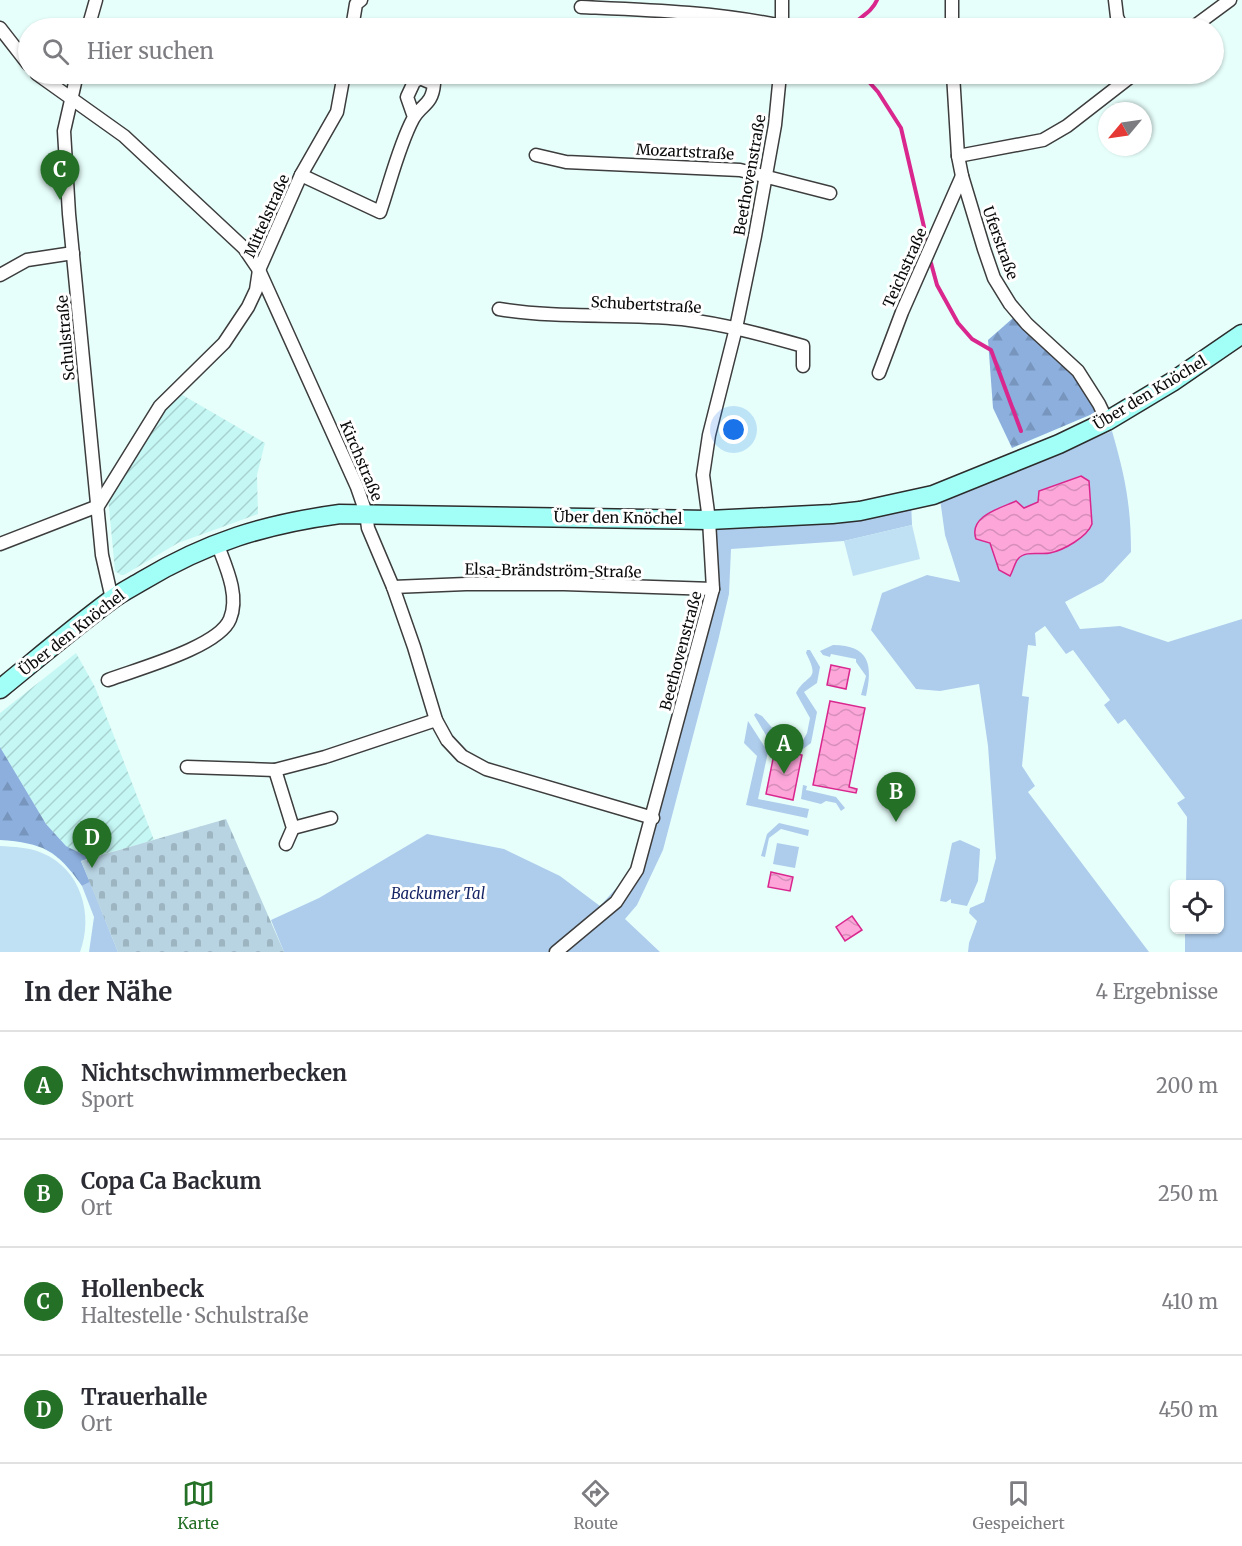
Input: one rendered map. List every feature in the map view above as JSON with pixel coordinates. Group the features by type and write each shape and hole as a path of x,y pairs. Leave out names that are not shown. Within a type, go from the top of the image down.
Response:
{"main road":[{"name":"Über den Knöchel","path":"0,689 112,599 171,563 217,543 259,529 302,519 366,513 709,519 860,511 933,495 1107,422 1172,382 1242,334"}],"street":[{"path":"91,18 96,0"},
{"path":"354,18 356,4 361,0"},
{"path":"782,0 782,18"},
{"path":"952,0 952,18"},
{"path":"1115,0 1118,18"},
{"path":"1206,18 1230,0"},
{"path":"581,7 672,11 746,18"},
{"path":"0,28 18,51"},
{"name":"Kirchstraße","path":"50,84 124,136 244,248 259,270 357,487 366,513 368,528 393,588 436,720 447,740 462,756 486,769 652,818"},
{"name":"Schulstraße","path":"74,84 64,132 73,253 102,555 112,599"},
{"name":"Mittelstraße","path":"98,506 160,406 224,344 248,308 256,290 259,270 301,175 337,112 342,84"},
{"name":"Beethovenstraße","path":"556,952 616,902 637,870 713,589 709,519 703,475 717,398 736,328 755,236 775,125 779,84"},
{"name":"Uferstraße","path":"954,84 958,156 962,176 994,278 1010,304 1027,324 1078,371 1099,404 1107,422"},
{"path":"958,156 1043,140 1067,126 1121,84"},
{"path":"301,175 380,212 414,117"},
{"name":"Mozartstraße","path":"536,155 566,162 730,169 830,193"},
{"name":"Teichstraße","path":"879,373 902,312 962,176"},
{"path":"0,275 27,260 73,253"},
{"name":"Schubertstraße","path":"499,309 538,315 682,319 736,328 803,346 803,366"},
{"path":"0,544 98,506"},
{"path":"108,680 195,647 221,632 230,619 233,602 229,577 217,543"},
{"name":"Elsa-Brändström-Straße","path":"393,588 466,584 564,584 713,589"},
{"path":"188,767 275,770 325,757 436,720"},
{"path":"275,770 293,828 286,844"},
{"path":"293,828 331,818"}],"shaded area":[{"path":"179,393 265,443 257,475 258,514 178,543 121,575 115,571 108,497 164,410"},
{"path":"912,525 920,559 853,576 844,541"},
{"path":"76,653 95,687 154,840 90,858 66,846 46,824 0,747 0,713"},
{"path":"0,846 37,851 55,860 66,870 81,895 84,909 84,938 80,952 0,952"}],"green space":[{"path":"1013,318 1080,380 1097,412 1012,448 993,408 988,340"},
{"path":"1112,431 1126,491 1131,552 1103,582 1065,602 1080,629 1120,626 1168,642 1242,619 1242,952 1185,952 1185,934 1224,934 1224,880 1186,880 1187,817 1177,803 1185,798 1125,719 1118,724 1104,705 1110,700 1073,650 1066,654 1045,626 1035,633 1036,646 1028,645 1022,696 1029,697 1022,766 1035,786 1028,792 1149,952 968,952 977,921 969,913 970,908 984,902 996,858 988,746 979,684 940,691 916,689 871,630 882,593 927,575 960,582 945,535 940,499"},
{"name":"Backumer Tal","path":"911,500 912,525 844,541 731,549 729,594 663,850 637,905 625,919 660,952 284,952 271,920 319,898 427,834 504,849 560,876 600,906 630,873 707,607 709,520"},
{"path":"833,645 855,649 866,659 869,675 866,696 861,695 866,676 856,659 831,654 830,657 823,655 820,651"},
{"path":"807,650 810,650 820,667 817,683 804,692 817,712 811,743 803,749 770,742 754,715 756,713 762,716 781,738 801,744 807,733 810,718 796,693 812,673"},
{"path":"748,721 768,752 758,799 809,809 807,818 746,805 757,756 744,743"},
{"path":"0,747 46,824 66,846 90,858 81,861 90,882 82,886 65,864 38,846 0,840"},
{"path":"803,785 807,786 806,790 836,797 845,808 841,811 836,803 826,801 821,804 801,799"},
{"path":"226,819 284,952 118,952 81,861"},
{"path":"779,823 809,830 808,836 781,829 769,838 765,857 761,856 767,834"},
{"path":"960,840 980,849 978,881 967,906 951,903 951,899 946,902 940,901 952,843"},
{"path":"777,843 799,847 795,868 773,864"},
{"path":"90,882 118,952 89,952 94,917 82,886"}],"water":[{"path":"1081,476 1089,481 1092,524 1085,534 1056,551 1021,556 1010,576 999,570 990,543 976,539 975,531 981,519 1016,501 1024,508 1038,502 1039,491"},
{"path":"831,665 850,669 846,689 827,685"},
{"path":"830,701 865,708 849,787 857,789 856,793 813,785"},
{"path":"775,749 802,755 793,800 766,794"},
{"path":"771,872 793,877 790,891 768,887"},
{"path":"852,916 862,930 845,941 836,927"}],"waterway":[{"path":"860,18 877,0"},
{"path":"871,84 901,128 924,227 925,241"},
{"path":"931,263 937,285 958,323 972,339 991,350 1021,431"}],"place":[{"name":"Hollenbeck","path":"60,200"},
{"name":"Nichtschwimmerbecken","path":"784,774"},
{"name":"Copa Ca Backum","path":"896,822"},
{"name":"Trauerhalle","path":"92,868"}]}
